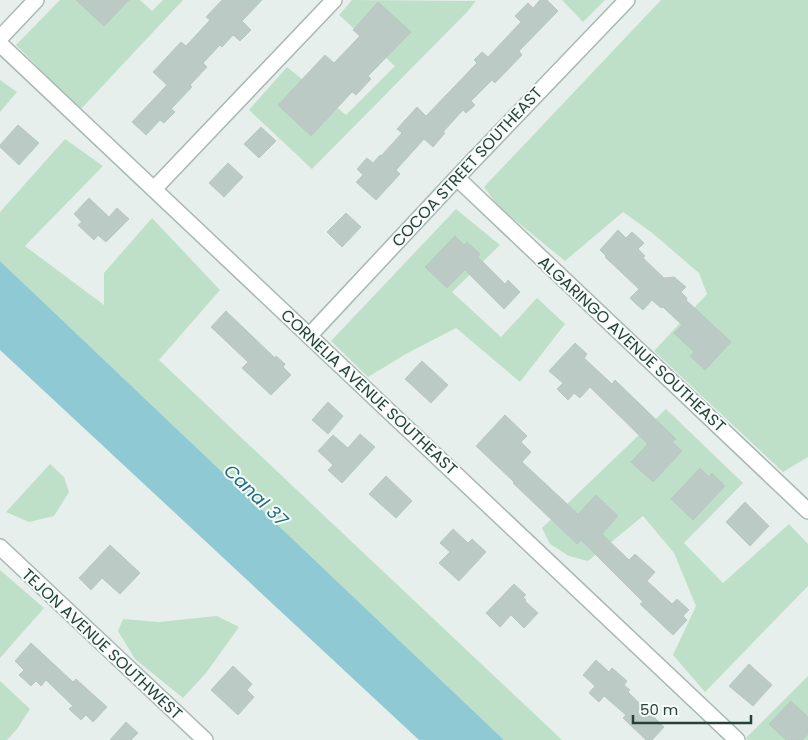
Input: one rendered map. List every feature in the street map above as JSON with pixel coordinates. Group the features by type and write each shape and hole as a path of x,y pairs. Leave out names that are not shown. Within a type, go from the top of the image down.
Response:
{"street":[{"path":"0,38 36,0"},
{"path":"154,189 334,0"},
{"name":"COCOA STREET SOUTHEAST","path":"309,336 627,0"},
{"name":"CORNELIA AVENUE SOUTHEAST","path":"0,44 737,740"},
{"name":"ALGARINGO AVENUE SOUTHEAST","path":"457,178 808,511"},
{"name":"TEJON AVENUE SOUTHWEST","path":"0,548 205,740"}],"green space":[{"path":"60,0 140,0 152,11 163,0 183,0 80,110 16,45"},
{"path":"352,0 476,1 312,169 249,110 287,67 346,115 395,66 339,15"},
{"path":"562,0 605,0 583,22"},
{"path":"661,0 808,0 808,457 783,472 654,351 707,294 699,273 651,232 623,212 565,261 499,207 484,187"},
{"path":"0,80 17,92 0,112"},
{"path":"65,139 103,166 25,246 104,305 104,273 152,218 220,290 159,360 562,740 504,740 0,261 0,212"},
{"path":"456,209 500,245 452,292 501,337 537,298 565,324 520,382 456,328 406,354 368,377 331,341"},
{"path":"666,409 743,483 684,543 723,583 789,524 808,544 808,586 705,692 673,655 696,606 674,553 643,516 588,561 569,556 550,544 542,528"},
{"path":"50,464 64,477 69,492 54,516 29,522 6,512"},
{"path":"0,570 44,608 0,658"},
{"path":"217,616 239,627 206,673 183,698 135,659 118,631 123,619 159,622"},
{"path":"808,676 808,740 748,740 746,738"},
{"path":"0,681 30,709 7,740 0,740"}],"water":[{"path":"0,261 504,740 419,740 0,350"}],"building":[{"path":"76,0 129,0 104,26"},
{"path":"222,0 262,0 242,21 251,30 240,41 233,35 222,47 220,45 203,63 207,67 190,85 192,87 171,109 175,112 164,123 160,120 146,135 132,122 167,85 153,72 181,42 186,46 210,20 206,17"},
{"path":"540,0 547,0 558,11 519,51 522,55 495,83 492,80 471,101 475,105 466,113 463,110 443,132 445,133 433,147 424,139 396,170 400,174 376,200 356,182 363,175 357,169 367,158 373,163 381,156 402,133 397,129 417,107 426,116 477,63 474,60 482,52 488,57 521,22 515,16 528,3 533,8"},
{"path":"378,2 411,32 368,76 371,79 356,95 352,92 311,136 278,105 325,55 334,63 360,36 353,30"},
{"path":"18,125 39,143 19,165 0,147"},
{"path":"261,127 276,141 259,158 244,144"},
{"path":"228,163 243,177 224,197 209,183"},
{"path":"89,198 109,217 117,208 129,219 106,242 98,235 94,240 78,225 82,222 74,214"},
{"path":"346,213 361,227 342,247 327,232"},
{"path":"618,230 626,238 632,232 644,243 638,249 645,256 643,258 664,278 674,277 686,287 681,292 687,298 686,300 731,342 705,370 690,356 694,352 674,333 682,325 663,307 661,308 652,300 643,310 635,303 630,298 639,289 600,250"},
{"path":"455,236 464,245 467,242 480,254 478,257 505,284 508,280 520,292 504,309 465,270 447,288 425,267"},
{"path":"226,311 275,358 276,356 285,364 283,367 291,375 271,395 242,368 248,362 211,327"},
{"path":"575,343 587,354 584,358 612,384 615,380 676,439 672,442 682,451 653,482 631,462 648,444 590,387 580,398 574,393 568,400 557,389 563,383 549,371"},
{"path":"422,361 448,385 431,403 405,379"},
{"path":"328,402 343,416 328,434 312,420"},
{"path":"505,415 527,436 521,442 531,452 522,462 578,514 596,495 618,516 602,534 629,560 635,554 655,572 647,581 672,604 677,599 689,610 683,616 687,620 673,635 640,604 643,602 581,540 577,544 476,446"},
{"path":"360,434 375,447 342,483 328,470 333,465 318,451 333,435 348,448"},
{"path":"700,468 709,477 712,473 725,486 693,520 671,499"},
{"path":"386,476 412,501 396,518 369,494"},
{"path":"745,502 769,526 750,546 726,522"},
{"path":"453,529 468,543 472,539 486,552 459,581 439,563 450,552 440,543"},
{"path":"110,545 140,573 120,594 102,578 91,590 79,578"},
{"path":"514,584 526,595 523,597 525,601 538,613 524,628 511,615 500,627 486,613"},
{"path":"31,643 73,682 76,679 107,707 93,722 86,715 81,720 69,709 73,706 46,680 41,686 36,681 31,686 19,675 24,670 15,661"},
{"path":"596,660 609,672 612,668 627,681 624,685 630,690 628,692 664,727 652,740 646,740 623,718 626,715 604,696 599,702 589,693 595,686 583,675"},
{"path":"749,664 772,685 753,706 729,686"},
{"path":"233,666 252,684 247,690 254,697 238,715 211,690"},
{"path":"791,701 808,717 808,734 802,740 786,740 769,724"},
{"path":"126,722 138,733 131,740 110,740"}],"water label":[{"name":"Canal 37","path":"256,495"}]}
